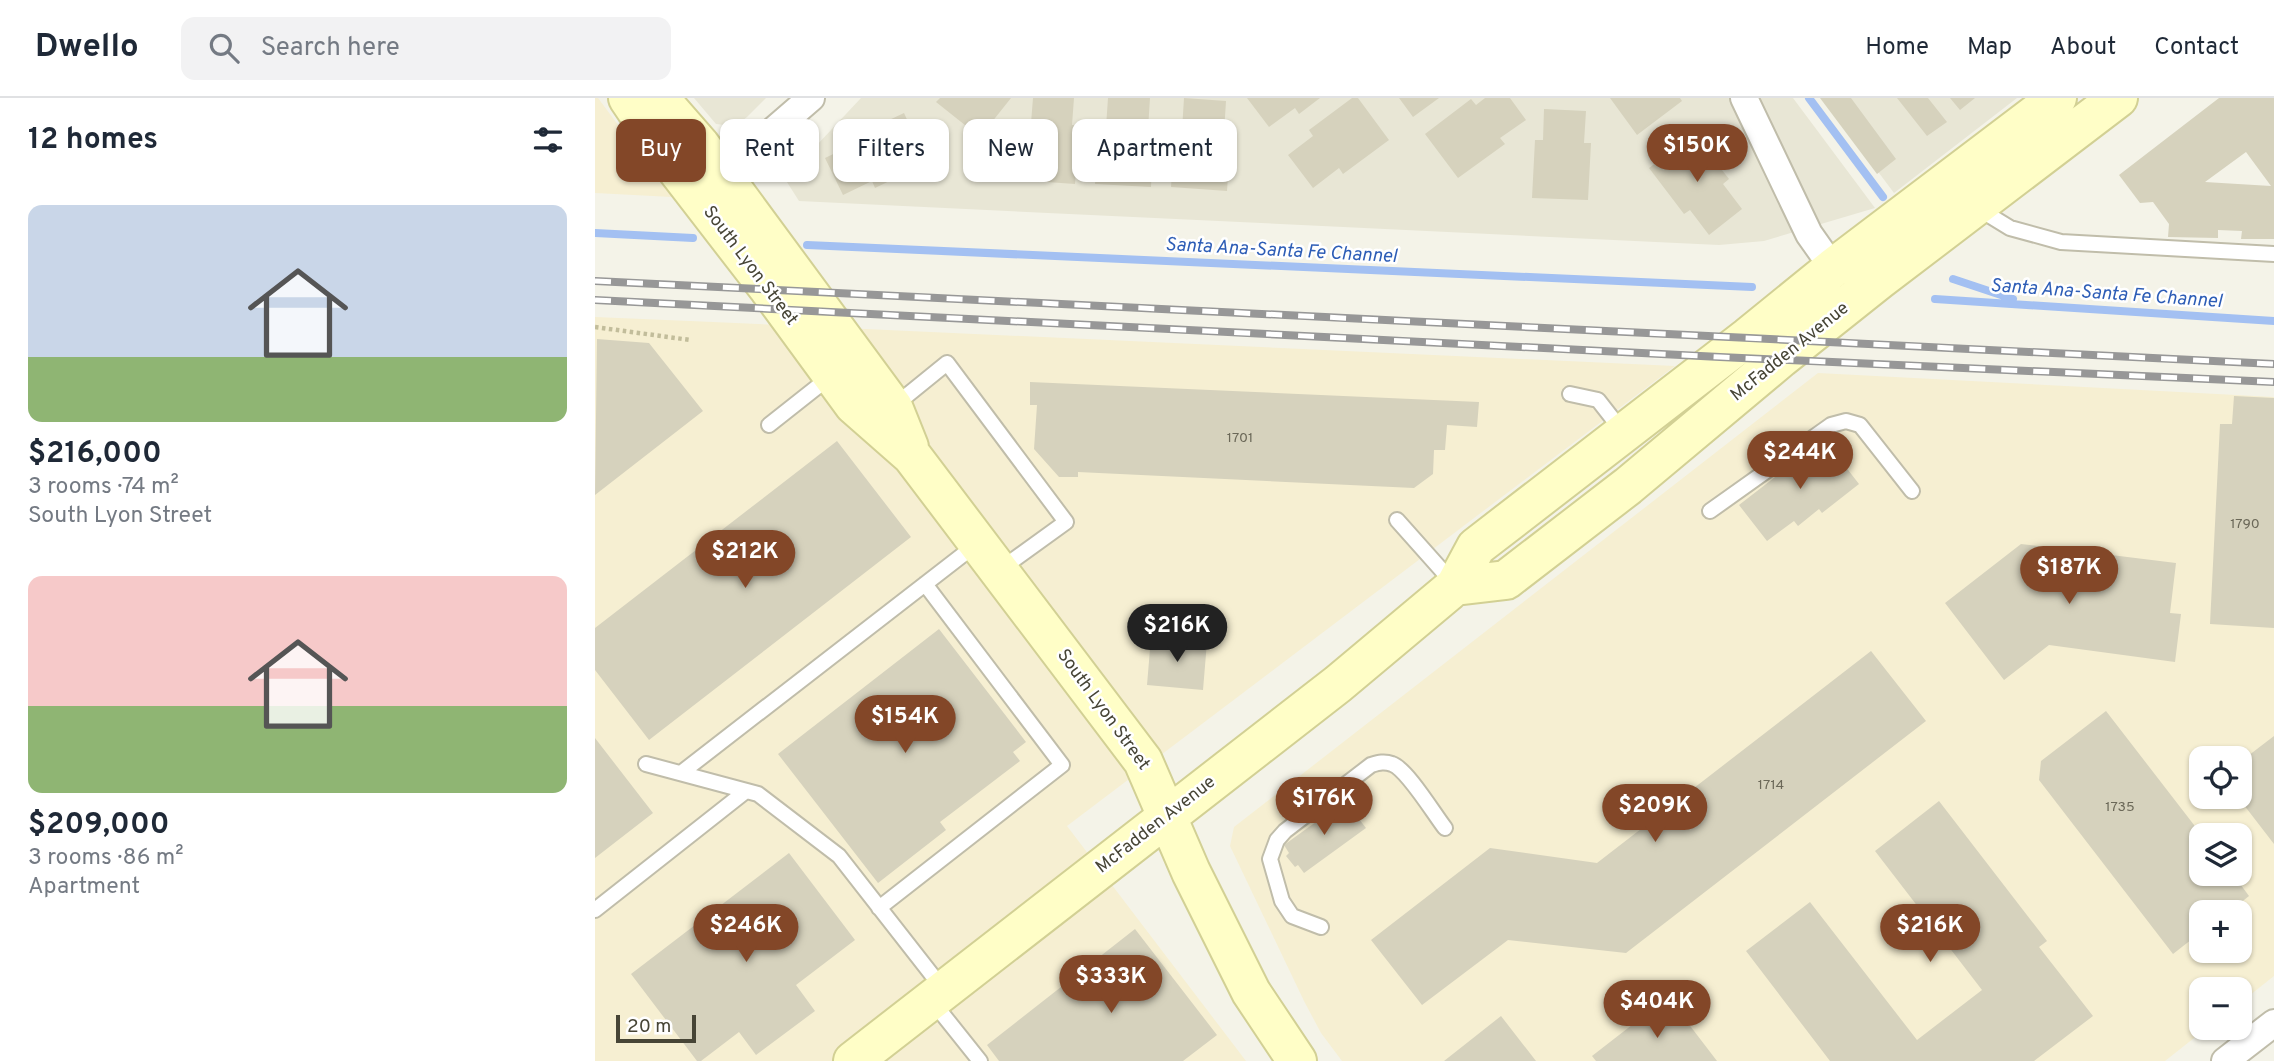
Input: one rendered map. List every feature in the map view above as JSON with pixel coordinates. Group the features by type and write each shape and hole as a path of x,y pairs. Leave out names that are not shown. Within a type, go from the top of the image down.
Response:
{"main road":[{"name":"South Lyon Street","path":"628,98 674,166 853,405 912,456 1146,765 1191,872 1251,992 1297,1061"},
{"path":"644,98 704,177 713,183 720,177"},
{"name":"South Lyon Street","path":"659,98 720,173"},
{"name":"McFadden Avenue","path":"853,1061 1338,684 1455,586 1476,547 1833,268 2057,98"},
{"name":"McFadden Avenue","path":"1455,586 1506,580 1628,486 1879,280 2118,98"},
{"name":"South Lyon Street","path":"727,182 893,407 912,456"}],"street":[{"path":"787,119 811,98"},
{"path":"1744,98 1809,234 1833,268"},
{"path":"2225,1061 2274,1023"}],"lane":[{"path":"1977,208 2010,228 2061,242 2274,254"},
{"path":"681,773 925,584 1066,522 947,363 893,407"},
{"path":"769,425 832,375"},
{"path":"1570,394 1598,400 1623,432"},
{"path":"1710,510 1831,425 1846,421 1860,425 1912,491"},
{"path":"1397,520 1455,586"},
{"path":"879,908 1062,765 925,584"},
{"path":"1321,927 1292,916 1282,901 1271,859 1277,840 1285,831 1371,765 1381,762 1394,764 1404,773 1445,828"},
{"path":"646,764 758,794 839,856 879,908 979,1061"},
{"path":"595,910 747,791"}],"path":[{"path":"595,327 690,340"}],"shaded area":[{"path":"595,98 598,98 616,122 616,182 661,182 672,197 595,193"},
{"path":"694,98 766,98 744,119 720,119 720,124 716,124"},
{"path":"861,98 1793,98 1875,208 1764,241 1719,245 799,201 787,182 819,182 819,143 833,128 833,182 949,182 949,119 841,119"},
{"path":"1823,98 2017,98 1894,193"},
{"path":"595,317 1675,366 1067,826 1246,1061 595,1061"},
{"path":"1818,373 2274,397 2274,976 2252,993 2252,977 2189,977 2189,1040 2192,1040 2165,1061 1342,1061 1321,1033 1304,1001 1230,846 1234,827"}],"building":[{"path":"940,98 1011,98 994,119 963,119 963,123 936,102"},
{"path":"1033,98 1074,98 1072,182 1075,184 1047,182 1058,182 1058,119 1031,119"},
{"path":"1108,98 1150,98 1149,119 1107,119"},
{"path":"1184,98 1226,101 1225,119 1183,119"},
{"path":"1247,98 1320,98 1299,114 1295,108 1269,127"},
{"path":"1352,98 1358,98 1389,140 1343,174 1339,168 1313,188 1288,155 1313,136 1309,130"},
{"path":"1399,98 1439,98 1413,117"},
{"path":"1485,98 1510,98 1526,120 1500,138 1505,144 1458,178 1425,134 1471,99 1476,105"},
{"path":"1610,98 1680,98 1682,101 1637,135"},
{"path":"1820,98 1851,98 1896,159 1877,174"},
{"path":"1897,98 1928,98 1947,122 1927,136"},
{"path":"1950,98 1975,98 1960,110"},
{"path":"2219,98 2274,98 2274,239 2241,239 2242,231 2218,230 2218,238 2168,237 2169,224 2153,202 2140,203 2119,175","holes":["2246,152 2271,186 2205,182"]},
{"path":"1544,109 1586,111 1584,143 1591,143 1588,200 1532,198 1535,140 1543,140"},
{"path":"904,113 907,119 891,119"},
{"path":"1694,134 1729,179 1723,184 1742,209 1709,235 1690,210 1684,214 1649,168"},
{"path":"833,154 833,174 825,158"},
{"path":"837,182 870,182 843,195"},
{"path":"872,182 887,182 875,188"},
{"path":"1095,182 1151,182 1151,187"},
{"path":"1171,182 1228,182 1227,191 1171,187"},
{"path":"597,339 649,343 703,411 595,495"},
{"path":"1030,382 1479,402 1477,427 1447,425 1445,450 1434,450 1433,474 1414,488 1078,472 1078,477 1059,477 1034,449 1037,405 1030,405"},
{"path":"2234,396 2274,398 2274,628 2210,624 2220,424 2232,424"},
{"path":"1824,439 1859,484 1822,513 1819,509 1798,526 1794,521 1767,541 1739,505"},
{"path":"837,441 911,537 649,740 595,670 595,628"},
{"path":"2021,544 2176,563 2170,613 2181,614 2175,662 2049,645 2004,680 1945,603"},
{"path":"939,629 1026,742 1013,752 1020,761 940,822 946,830 878,883 778,754"},
{"path":"1151,637 1207,642 1203,690 1147,685"},
{"path":"1871,651 1926,721 1626,953 1508,940 1422,1005 1371,940 1490,848 1597,863"},
{"path":"2106,711 2193,823 2189,823 2189,886 2242,886 2249,896 2244,900 2189,900 2189,941 2173,954 2039,780 2041,761"},
{"path":"2274,736 2274,844 2247,809 2252,809 2252,753"},
{"path":"595,738 653,813 595,858"},
{"path":"1345,801 1366,828 1304,873 1286,856 1289,853 1284,845"},
{"path":"1939,801 2047,941 2039,947 2093,1016 2034,1061 1830,1061 1746,951 1810,902 1917,1040 1982,990 1875,851"},
{"path":"789,853 855,940 796,985 815,1011 756,1055 739,1032 701,1061 697,1061 631,974"},
{"path":"1135,929 1217,1035 1183,1061 999,1061 987,1045"},
{"path":"1668,997 1717,1061 1596,1061 1592,1056"},
{"path":"1501,1016 1536,1061 1444,1061"}],"waterway":[{"path":"1809,98 1883,197"},
{"name":"Santa Ana-Santa Fe Channel","path":"595,233 693,238"},
{"name":"Santa Ana-Santa Fe Channel","path":"807,245 1752,287"},
{"path":"1953,279 2013,299"},
{"name":"Santa Ana-Santa Fe Channel","path":"1935,299 2274,321"}],"railway":[{"path":"595,281 2274,364"},
{"path":"595,300 2274,382"}]}
